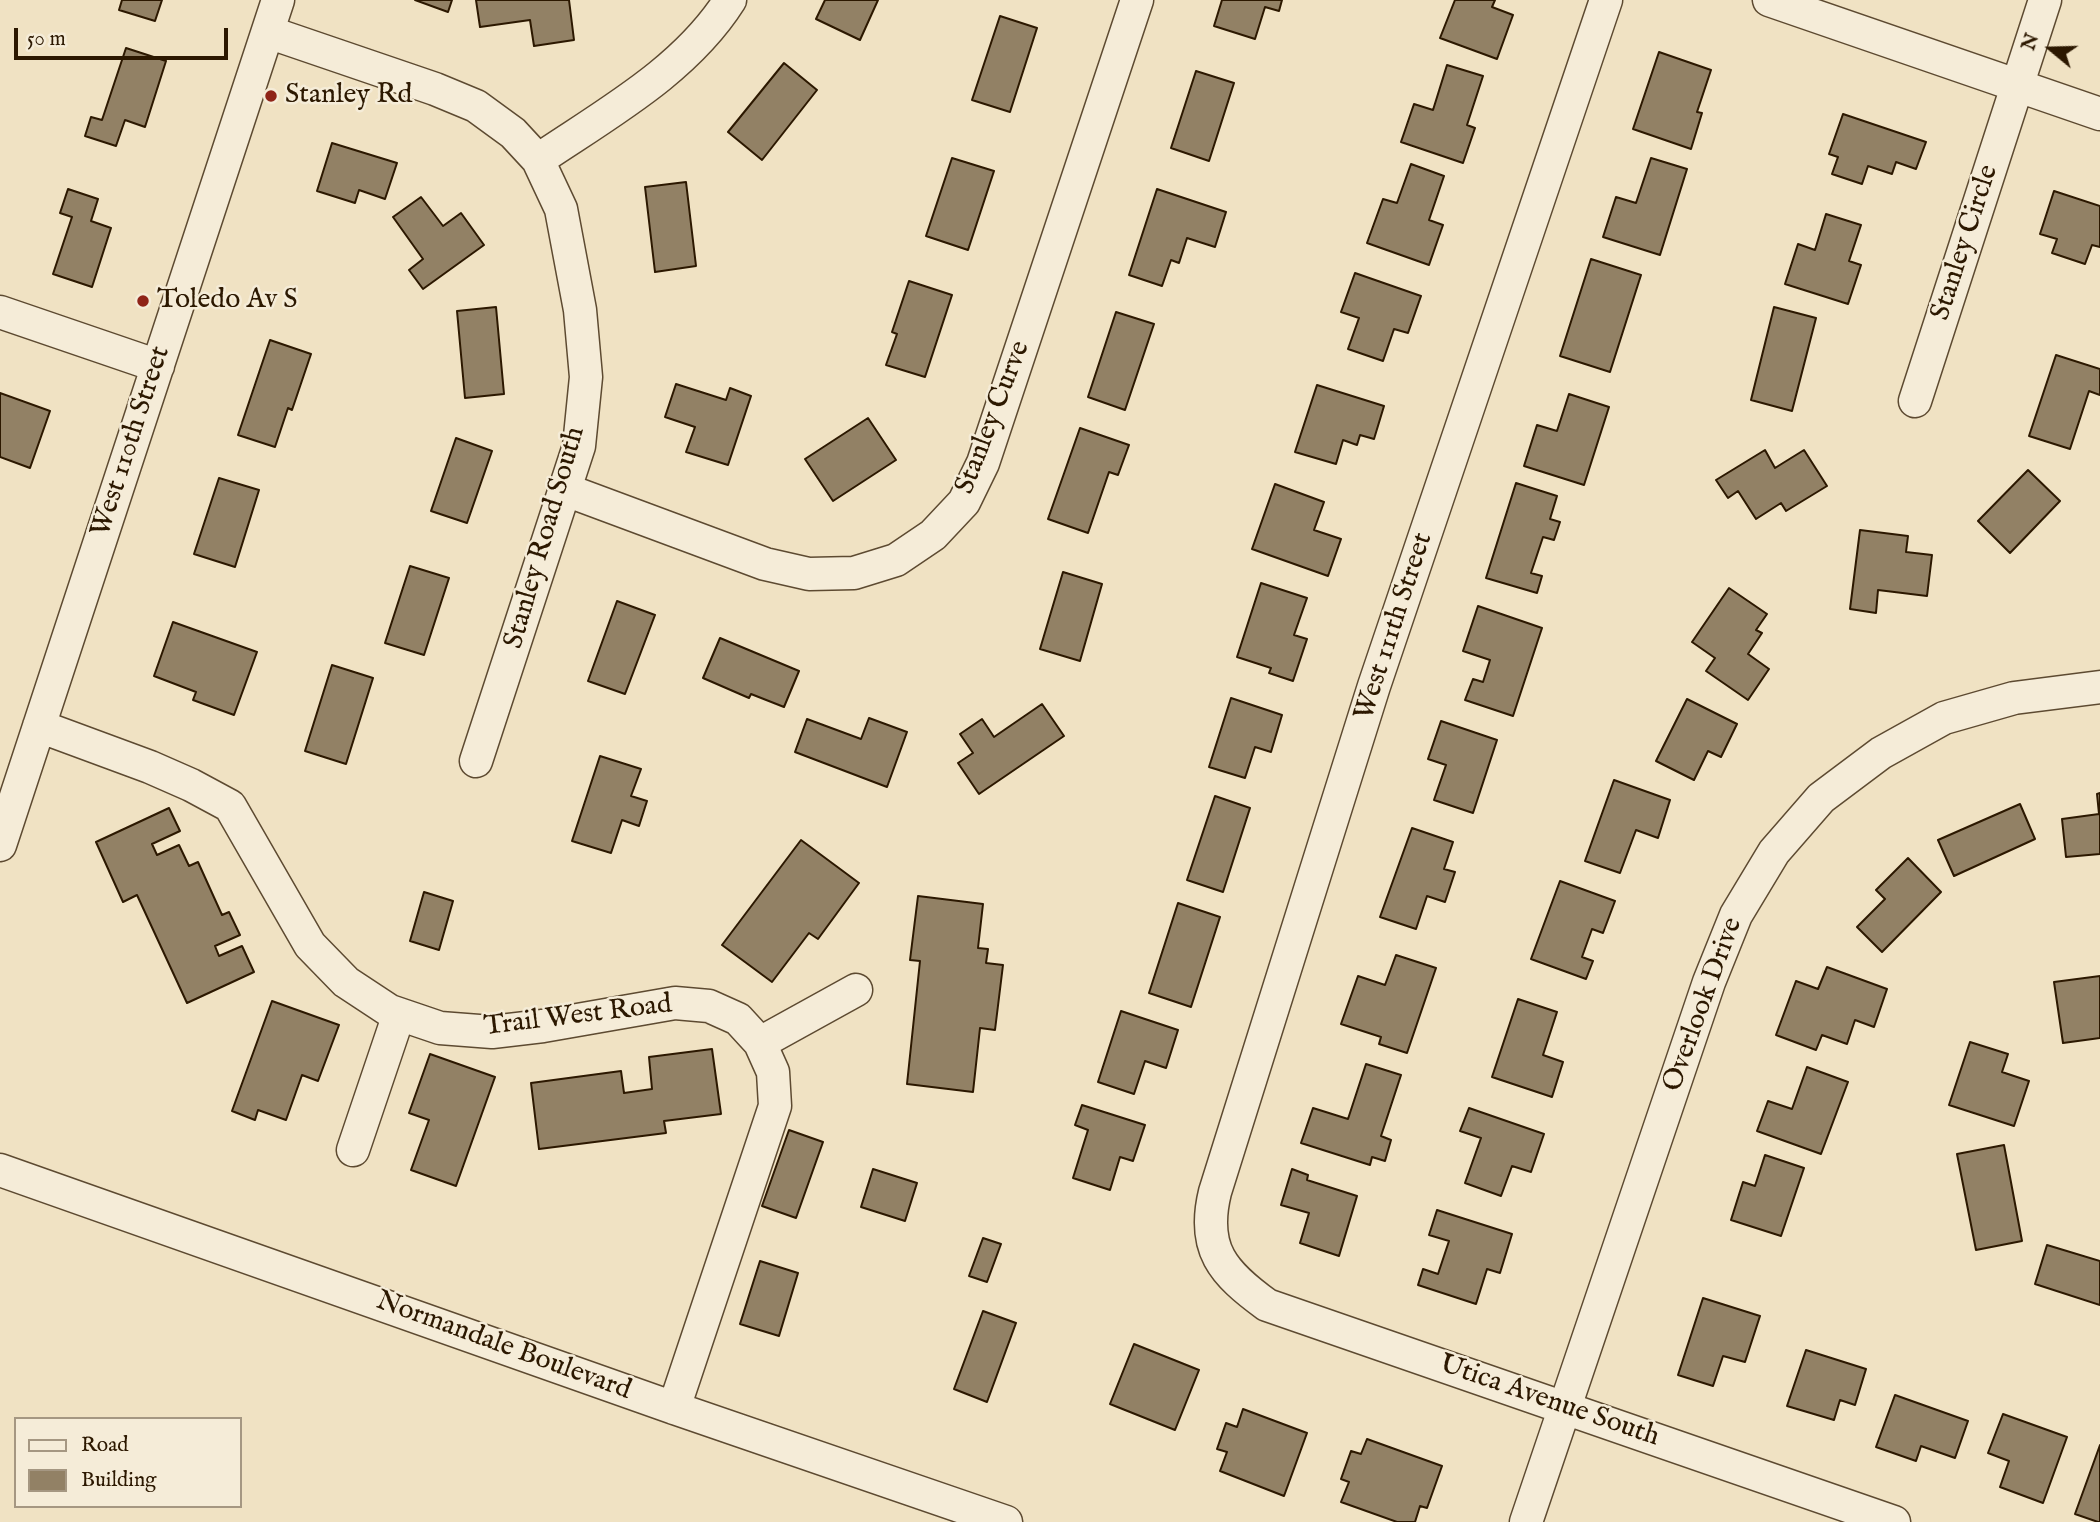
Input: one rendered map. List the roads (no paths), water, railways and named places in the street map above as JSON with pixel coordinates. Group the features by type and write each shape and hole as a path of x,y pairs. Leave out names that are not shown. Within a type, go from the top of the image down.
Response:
{"street":[{"name":"West 110th Street","path":"0,845 278,0"},
{"path":"538,160 641,90 685,56 730,0"},
{"name":"Stanley Curve","path":"566,490 765,564 809,574 854,573 896,561 933,535 964,502 983,463 1137,0"},
{"name":"West 111th Street","path":"1219,1258 1211,1236 1210,1212 1215,1192 1374,686 1606,0"},
{"path":"1769,0 2100,114"},
{"name":"Stanley Circle","path":"1914,401 2045,0"},
{"name":"Stanley Road South","path":"268,32 477,106 513,132 538,160 561,209 580,310 586,377 579,446 476,761"},
{"path":"0,312 158,366"},
{"name":"Overlook Drive","path":"1526,1522 1709,982 1735,915 1774,852 1821,797 1881,753 1944,718 2014,698 2100,687"},
{"name":"Trail West Road","path":"39,726 150,767 230,806 310,945 346,982 390,1011 440,1028 492,1032 675,1003 709,1006 738,1019 760,1043 773,1072 775,1105 674,1408"},
{"path":"760,1043 856,990"},
{"path":"353,1150 399,1014"},
{"name":"Normandale Boulevard","path":"0,1170 1006,1522"},
{"name":"Utica Avenue South","path":"1219,1258 1238,1284 1267,1305 1894,1522"}],"place":[{"name":"Stanley Rd","path":"271,96"},
{"name":"Toledo Av S","path":"143,301"}]}
